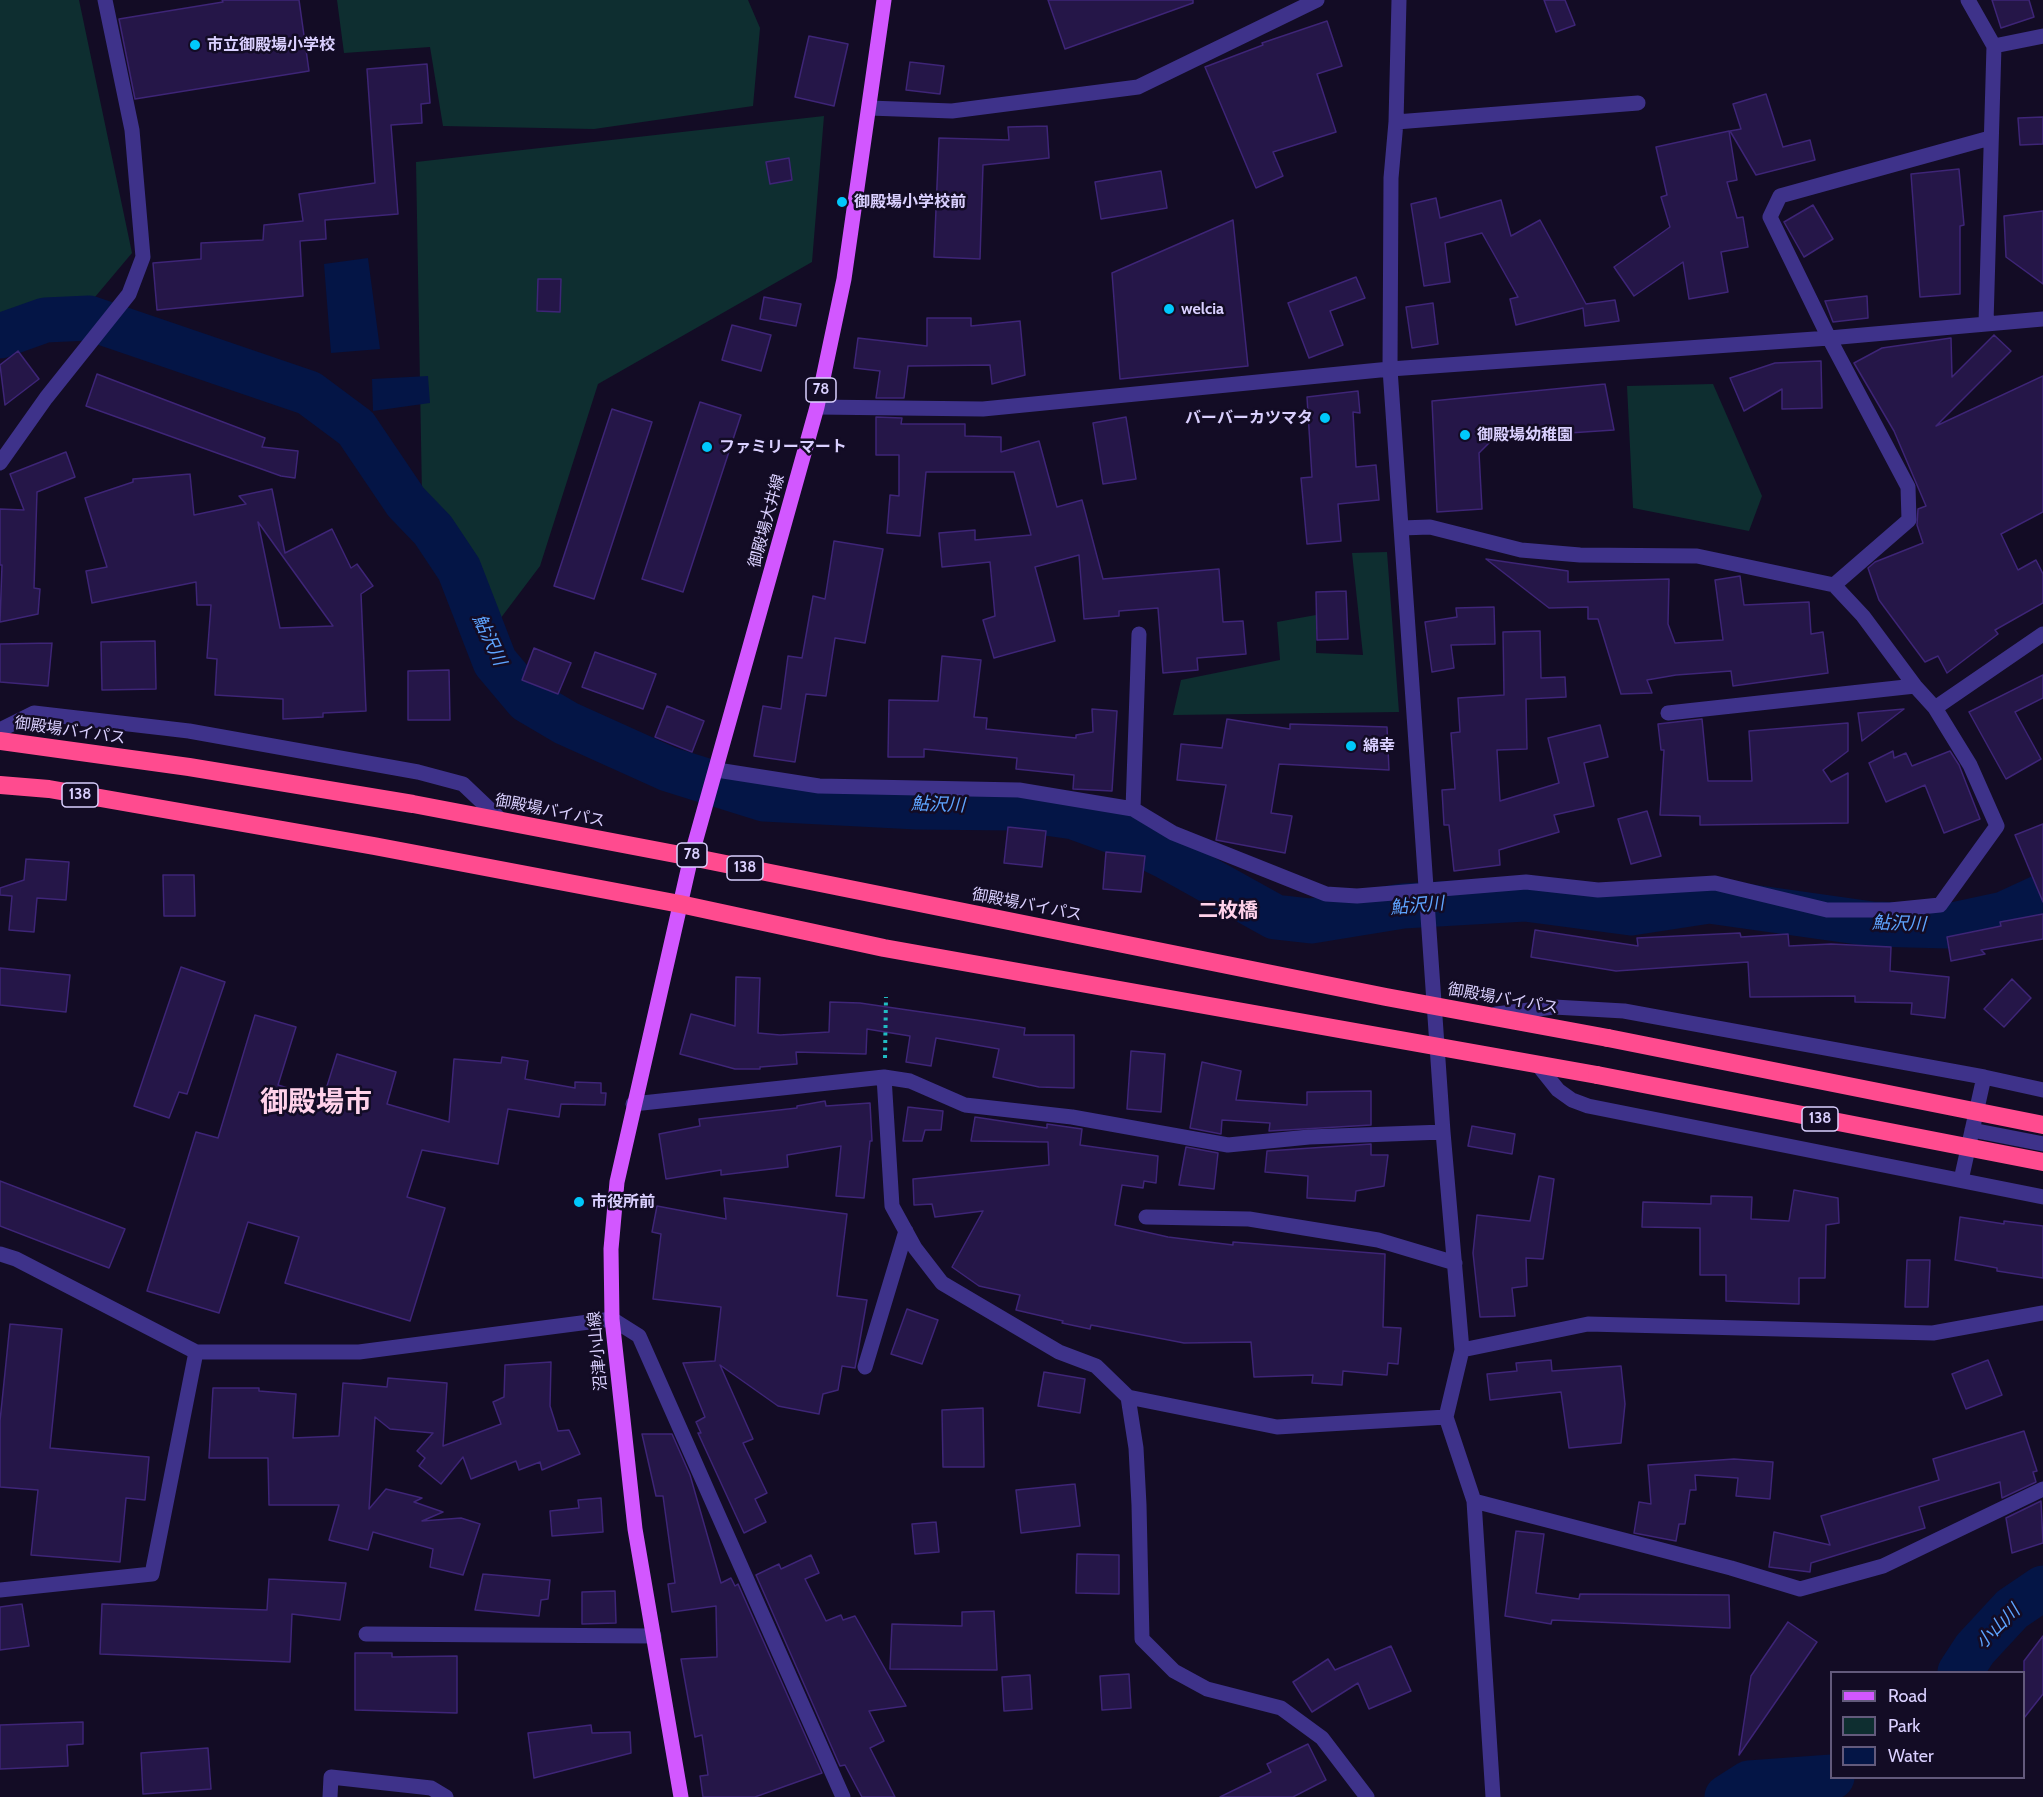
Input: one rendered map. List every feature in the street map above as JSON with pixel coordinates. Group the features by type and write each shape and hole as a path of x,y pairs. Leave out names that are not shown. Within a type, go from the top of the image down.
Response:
{"highway":[{"name":"御殿場バイパス","path":"0,741 189,767 691,857 1436,1007 1608,1038 2043,1125"},
{"name":"138","path":"0,785 50,789 374,846 680,904 884,948 1598,1075 2043,1162"}],"main road":[{"name":"御殿場大井線","path":"680,904 691,857 817,407 844,279 884,0"},
{"name":"沼津小山線","path":"680,904 617,1182 611,1250 612,1318 635,1529 681,1797"}],"street":[{"path":"0,463 90,342 129,294 143,256 132,129 105,0"},
{"path":"869,108 952,111 1138,87 1317,0"},
{"path":"1399,0 1396,122 1391,178 1390,369 1443,1132 1462,1350 1446,1417 1474,1501 1493,1797"},
{"path":"1968,0 1994,46 1986,323"},
{"path":"1994,46 2043,36"},
{"path":"1396,122 1638,103"},
{"path":"1834,585 1909,519 1908,487 1829,338 1770,217 1780,196 1990,138"},
{"path":"817,407 983,409 1390,369 1829,338 2043,319"},
{"path":"717,770 819,786 1019,790 1133,809 1173,833 1326,894 1357,896 1428,892 1527,882 1598,890 1715,883 1827,910 1890,910 1940,905 1997,826 1970,765 1935,708 1915,686 1863,616 1834,585 1697,556 1580,555 1521,550 1430,527 1401,528"},
{"path":"1935,708 2043,633"},
{"path":"1133,809 1139,634"},
{"path":"1668,713 1915,686"},
{"path":"0,730 34,713 189,731 418,772 463,784 504,823"},
{"path":"1487,1015 1554,1007 1624,1011 1984,1077 2043,1090"},
{"path":"1538,1065 1558,1090 1572,1100 1588,1106 2043,1197"},
{"path":"633,1104 884,1077 910,1081 965,1105 1072,1117 1228,1145 1309,1137 1443,1132"},
{"path":"884,1077 892,1206 915,1248 942,1283 1059,1352 1096,1366 1128,1396 1277,1427 1446,1417"},
{"path":"1961,1180 1984,1077"},
{"path":"1972,1130 2043,1144"},
{"path":"1146,1217 1249,1219 1378,1240 1455,1263"},
{"path":"865,1367 906,1231"},
{"path":"0,1254 16,1259 196,1352 359,1352 612,1318 639,1336 843,1797"},
{"path":"1462,1350 1588,1324 1933,1333 2043,1312"},
{"path":"0,1590 152,1574 196,1352"},
{"path":"1128,1396 1136,1448 1142,1639 1174,1671 1207,1689 1281,1708 1322,1738 1367,1797"},
{"path":"1474,1501 1731,1568 1800,1589 1883,1566 2043,1489"},
{"path":"366,1634 654,1636"},
{"path":"330,1797 331,1777 431,1788 446,1797"}],"path":[{"path":"884,1077 886,997"}],"green space":[{"path":"0,0 79,0 132,253 95,297 0,326"},
{"path":"337,0 748,0 760,28 753,106 594,129 443,126 430,47 344,53"},
{"path":"824,116 812,262 598,384 540,566 494,627 422,495 416,162"},
{"path":"1713,384 1762,496 1749,531 1633,508 1627,386"},
{"path":"1387,552 1399,712 1173,715 1181,680 1280,660 1277,622 1316,615 1316,653 1363,655 1352,553"}],"water":[{"path":"368,258 380,349 331,353 324,264"},
{"path":"428,376 430,403 373,411 372,379"}],"building":[{"path":"222,0 299,0 309,71 135,99 119,19 223,2"},
{"path":"1048,0 1193,0 1193,3 1065,49"},
{"path":"1544,0 1565,0 1575,25 1556,32"},
{"path":"1992,0 2029,0 2034,17 2001,28"},
{"path":"1327,21 1342,66 1317,74 1336,132 1273,152 1283,176 1256,188 1205,67 1263,45 1262,43"},
{"path":"809,36 848,44 834,106 795,97"},
{"path":"910,62 944,66 940,94 906,90"},
{"path":"427,64 430,103 421,104 422,123 391,125 398,214 325,220 326,239 300,241 303,296 157,310 153,263 201,259 201,243 263,240 264,225 303,221 299,194 375,183 367,69"},
{"path":"1766,94 1783,147 1810,140 1815,160 1756,175 1730,131 1741,129 1733,104"},
{"path":"2043,117 2043,144 2020,145 2018,118"},
{"path":"1047,126 1049,158 983,165 980,259 934,257 939,138 1009,140 1008,127"},
{"path":"1729,131 1737,180 1727,182 1737,218 1743,217 1748,247 1721,252 1728,292 1689,299 1683,262 1634,296 1614,267 1670,227 1661,197 1667,195 1656,147"},
{"path":"789,158 792,180 770,184 766,162"},
{"path":"1959,169 1964,225 1960,226 1960,294 1920,297 1911,174"},
{"path":"1161,171 1167,208 1101,219 1095,182"},
{"path":"1436,198 1440,218 1501,200 1511,236 1540,220 1586,304 1615,300 1619,321 1585,326 1583,308 1516,325 1510,299 1518,297 1482,233 1445,243 1450,282 1424,286 1411,204"},
{"path":"1813,205 1833,239 1804,257 1784,222"},
{"path":"2043,211 2043,284 2006,257 2004,216"},
{"path":"1233,220 1248,366 1120,379 1112,273"},
{"path":"1356,277 1365,298 1330,311 1343,345 1309,358 1288,303"},
{"path":"538,279 561,279 560,312 537,311"},
{"path":"1867,296 1868,318 1833,322 1825,301"},
{"path":"764,297 801,304 796,326 760,319"},
{"path":"1433,303 1438,344 1412,348 1406,307"},
{"path":"927,318 971,318 971,326 1020,321 1025,375 992,384 990,365 908,366 904,398 876,398 880,371 854,368 858,338 927,346"},
{"path":"732,325 771,335 761,371 722,360"},
{"path":"1994,335 2011,351 1936,426 2043,376 2043,512 2001,534 2018,570 2036,560 2043,574 2043,603 1995,630 1998,634 1947,673 1938,656 1925,662 1879,600 1868,568 1875,562 1923,543 1917,525 1918,509 1926,506 1894,431 1854,363 1882,348 1951,338 1952,377"},
{"path":"18,351 39,379 5,405 0,365"},
{"path":"1821,361 1822,408 1782,409 1782,389 1744,411 1730,378 1775,363"},
{"path":"97,374 265,438 262,447 298,451 295,478 281,476 86,406"},
{"path":"1605,384 1614,430 1494,438 1479,453 1482,509 1437,512 1432,401"},
{"path":"1358,391 1360,413 1353,412 1356,467 1376,465 1379,500 1338,504 1341,541 1307,544 1301,478 1312,477 1307,397"},
{"path":"700,402 741,415 683,592 642,579"},
{"path":"612,409 652,422 594,599 554,586"},
{"path":"876,417 902,418 901,424 965,424 965,436 1001,437 1001,452 1039,441 1057,507 1082,500 1103,579 1219,569 1223,622 1243,621 1246,654 1197,658 1198,670 1163,673 1158,608 1119,611 1119,616 1084,619 1079,555 1035,567 1055,641 994,658 983,620 995,616 990,562 942,567 939,533 975,530 975,540 1031,535 1014,472 926,472 920,536 887,533 890,495 899,496 899,455 876,455"},
{"path":"1126,417 1136,479 1103,484 1093,423"},
{"path":"66,452 75,477 37,492 34,588 40,589 38,614 0,622 2,565 0,565 0,509 24,510 10,474"},
{"path":"190,474 194,515 246,504 239,496 272,489 285,553 332,529 351,568 357,564 373,586 361,594 366,711 323,713 323,717 283,719 283,699 215,695 217,659 207,658 211,605 197,605 196,582 92,603 86,571 107,567 85,498 133,482 133,479","holes":["258,522 333,626 280,628"]},
{"path":"834,541 883,549 865,643 835,638 826,696 806,694 795,762 754,756 763,706 781,709 788,656 802,658 813,596 825,599"},
{"path":"1486,559 1568,571 1568,582 1669,579 1668,624 1675,643 1723,640 1715,580 1740,576 1744,605 1809,602 1811,634 1823,632 1828,673 1733,686 1731,671 1676,675 1647,680 1652,693 1621,694 1598,619 1588,619 1588,607 1549,608"},
{"path":"1346,591 1348,639 1317,640 1316,592"},
{"path":"1494,607 1495,644 1451,645 1454,668 1432,672 1425,622 1457,617 1456,608"},
{"path":"1540,631 1541,678 1565,677 1566,697 1526,699 1527,749 1497,750 1500,801 1559,783 1548,738 1600,725 1608,757 1584,763 1594,806 1554,815 1559,832 1499,850 1500,865 1454,871 1449,825 1444,825 1442,790 1455,789 1451,733 1460,732 1458,698 1504,695 1503,632"},
{"path":"155,641 156,689 102,690 101,642"},
{"path":"52,643 48,686 0,682 0,644"},
{"path":"534,648 571,663 558,694 522,680"},
{"path":"595,652 656,674 643,709 582,687"},
{"path":"942,656 981,660 974,717 987,718 986,729 1076,738 1076,735 1093,732 1092,709 1117,711 1112,791 1073,789 1074,775 1016,769 1017,758 924,749 924,757 888,757 889,700 938,701"},
{"path":"449,670 450,720 408,720 408,671"},
{"path":"2043,675 2043,698 2015,712 2041,759 2006,779 1969,712"},
{"path":"667,706 704,721 692,752 655,737"},
{"path":"1904,709 1862,741 1858,713"},
{"path":"1227,719 1290,729 1290,724 1387,727 1389,770 1279,764 1271,813 1292,816 1285,853 1216,840 1226,785 1177,780 1181,744 1222,748"},
{"path":"1702,719 1708,781 1752,781 1749,731 1848,723 1848,751 1823,770 1831,782 1848,773 1848,823 1700,825 1700,816 1660,815 1664,750 1661,750 1658,724"},
{"path":"1893,751 1894,758 1906,753 1912,766 1950,751 1959,765 1980,819 1944,833 1925,785 1886,802 1869,763"},
{"path":"1647,811 1661,856 1631,864 1618,819"},
{"path":"2043,824 2043,902 2015,835"},
{"path":"1008,827 1046,831 1042,867 1004,863"},
{"path":"1106,852 1145,856 1141,892 1103,889"},
{"path":"26,859 69,862 66,900 37,898 34,932 9,930 12,896 0,895 0,888 24,880"},
{"path":"163,875 194,875 195,916 164,916"},
{"path":"2043,914 2043,939 1981,950 1985,954 1951,961 1947,937 2001,926 2000,922"},
{"path":"1535,930 1638,946 1637,938 1740,933 1741,937 1788,934 1789,946 1831,944 1891,947 1890,971 1949,977 1945,1018 1911,1014 1912,1003 1855,1002 1855,996 1750,997 1748,962 1616,971 1531,957"},
{"path":"181,967 225,982 187,1094 179,1092 169,1118 134,1106"},
{"path":"0,968 70,975 66,1012 0,1005"},
{"path":"736,977 760,978 758,1033 780,1035 829,1032 830,1002 860,1003 1025,1028 1024,1035 1074,1035 1074,1088 1039,1087 993,1077 999,1049 936,1038 931,1066 906,1062 910,1036 867,1029 866,1054 796,1052 797,1064 760,1067 760,1069 735,1069 680,1054 691,1014 735,1026"},
{"path":"2012,979 2031,998 2004,1027 1984,1009"},
{"path":"255,1015 296,1027 278,1085 323,1099 337,1054 396,1072 387,1104 449,1122 454,1059 501,1063 502,1057 528,1061 525,1079 575,1088 575,1082 601,1083 601,1093 606,1093 605,1105 561,1104 559,1117 508,1109 498,1164 422,1150 407,1197 445,1208 410,1321 285,1283 299,1237 248,1222 219,1313 147,1291 196,1132 218,1138"},
{"path":"1131,1051 1165,1054 1161,1112 1127,1109"},
{"path":"1202,1062 1241,1071 1236,1100 1307,1105 1307,1092 1371,1091 1371,1125 1269,1131 1270,1123 1222,1120 1221,1134 1190,1128"},
{"path":"825,1101 826,1106 870,1103 872,1141 870,1141 864,1198 836,1196 841,1146 787,1155 788,1167 721,1175 721,1170 666,1179 659,1134 700,1126 699,1119 797,1108 797,1106"},
{"path":"908,1107 943,1111 941,1130 925,1130 922,1141 903,1141"},
{"path":"975,1117 1047,1128 1047,1124 1082,1129 1080,1145 1158,1156 1156,1183 1144,1181 1143,1188 1122,1185 1115,1225 1168,1237 1233,1245 1233,1242 1385,1254 1383,1327 1401,1328 1398,1364 1388,1363 1387,1375 1343,1371 1342,1385 1312,1383 1313,1375 1254,1377 1251,1342 1184,1343 1091,1325 1090,1329 1016,1310 1020,1295 979,1286 952,1267 983,1211 935,1217 932,1204 914,1205 913,1179 1049,1165 1048,1142 971,1141"},
{"path":"1472,1126 1515,1134 1512,1154 1468,1146"},
{"path":"1371,1144 1371,1155 1388,1155 1384,1186 1356,1191 1355,1201 1307,1198 1308,1176 1265,1172 1267,1151"},
{"path":"1186,1147 1218,1153 1214,1189 1179,1185"},
{"path":"1539,1176 1554,1179 1543,1259 1526,1258 1527,1286 1512,1288 1515,1316 1480,1317 1473,1253 1477,1215 1530,1221"},
{"path":"0,1181 125,1229 109,1268 0,1226"},
{"path":"1794,1190 1838,1198 1839,1223 1826,1225 1825,1278 1799,1278 1799,1304 1726,1301 1726,1275 1700,1275 1700,1228 1642,1227 1643,1202 1711,1204 1711,1196 1752,1197 1751,1219 1789,1221"},
{"path":"724,1198 847,1214 837,1296 867,1300 855,1368 842,1366 838,1390 823,1394 819,1414 778,1406 720,1365 753,1439 743,1443 767,1493 755,1499 766,1522 744,1533 698,1433 701,1433 696,1422 705,1417 683,1363 715,1361 721,1307 653,1299 661,1234 652,1232 657,1206 726,1219"},
{"path":"1960,1217 2004,1224 2004,1221 2043,1226 2043,1278 1997,1271 1997,1268 1955,1260"},
{"path":"1907,1260 1930,1260 1928,1307 1905,1307"},
{"path":"907,1309 938,1320 922,1364 891,1354"},
{"path":"10,1324 62,1329 50,1448 149,1457 145,1500 126,1498 120,1562 31,1555 38,1490 0,1487 0,1421"},
{"path":"1551,1360 1552,1371 1621,1366 1625,1404 1621,1443 1569,1448 1561,1392 1490,1400 1487,1374 1517,1371 1516,1363"},
{"path":"1988,1360 2002,1395 1966,1409 1952,1374"},
{"path":"551,1362 550,1406 558,1431 569,1430 580,1454 542,1470 540,1462 519,1470 516,1461 471,1479 463,1457 441,1484 419,1466 425,1458 417,1451 433,1433 390,1429 375,1417 369,1509 386,1489 422,1498 414,1502 443,1512 422,1521 461,1518 480,1524 463,1575 430,1567 433,1549 373,1532 368,1550 329,1540 339,1505 269,1505 268,1458 209,1458 213,1388 259,1388 259,1391 296,1394 293,1438 339,1436 343,1383 387,1387 388,1378 447,1383 443,1446 501,1424 493,1402 504,1397 505,1365"},
{"path":"1044,1372 1085,1379 1080,1413 1038,1406"},
{"path":"983,1408 984,1467 943,1467 942,1410"},
{"path":"2024,1431 2037,1471 2033,1472 2036,1482 2002,1498 2000,1482 1919,1507 1925,1528 1811,1563 1810,1572 1769,1567 1774,1532 1830,1545 1821,1516 1939,1480 1933,1459"},
{"path":"642,1434 672,1434 690,1475 721,1583 731,1578 735,1586 738,1584 822,1773 755,1797 703,1797 700,1776 708,1775 702,1735 695,1737 681,1659 717,1657 716,1606 672,1612 668,1584 675,1583 663,1496 656,1496"},
{"path":"1734,1459 1773,1462 1770,1499 1736,1496 1738,1478 1695,1475 1696,1490 1690,1490 1685,1524 1679,1524 1676,1541 1634,1533 1639,1502 1651,1504 1648,1465"},
{"path":"1075,1484 1080,1526 1021,1533 1016,1490"},
{"path":"601,1498 603,1532 552,1536 550,1511 579,1508 578,1500"},
{"path":"2041,1501 2043,1543 2012,1553 2006,1518"},
{"path":"936,1522 939,1552 915,1554 912,1524"},
{"path":"1516,1531 1544,1534 1536,1593 1579,1599 1580,1594 1729,1595 1730,1628 1552,1620 1551,1624 1505,1616"},
{"path":"1077,1554 1119,1555 1119,1594 1076,1593"},
{"path":"811,1555 819,1573 805,1579 826,1621 841,1615 843,1620 855,1616 906,1706 869,1711 884,1741 870,1748 895,1797 862,1797 845,1765 840,1766 756,1575 779,1564 781,1569"},
{"path":"483,1574 550,1580 548,1599 541,1600 539,1616 475,1610"},
{"path":"269,1579 346,1583 340,1620 292,1614 290,1662 100,1654 102,1604 267,1610"},
{"path":"615,1591 616,1623 582,1624 582,1592"},
{"path":"22,1604 29,1646 0,1650 0,1607"},
{"path":"994,1611 997,1670 890,1669 892,1624 962,1626 962,1612"},
{"path":"1788,1622 1817,1642 1739,1755 1751,1676"},
{"path":"2043,1636 2043,1694 2025,1717 2025,1671 2024,1661"},
{"path":"1391,1646 1411,1691 1369,1709 1358,1683 1312,1712 1293,1682 1328,1659 1335,1670"},
{"path":"355,1653 392,1653 392,1657 457,1656 457,1713 355,1710"},
{"path":"1129,1674 1131,1708 1102,1710 1100,1676"},
{"path":"1030,1675 1032,1709 1004,1711 1002,1677"},
{"path":"83,1722 83,1744 67,1745 68,1766 0,1769 0,1725"},
{"path":"591,1725 592,1733 630,1732 631,1753 534,1778 528,1733"},
{"path":"1308,1744 1326,1780 1293,1797 1220,1797 1271,1772 1267,1764"},
{"path":"208,1748 211,1789 143,1794 141,1753"}],"waterway":[{"name":"鮎沢川","path":"0,336 45,320 89,318 309,393 356,428 406,502 433,530 459,569 495,662 527,700 566,723 668,769 764,799 917,807 1011,808 1074,817 1118,833 1167,857 1275,917 1311,921 1403,906 1525,899 1631,913 1709,901 1872,924 1948,926 2004,914 2043,896"},
{"name":"小山川","path":"1961,1671 1975,1649 2012,1609 2043,1588"},
{"name":"小山川","path":"1727,1797 1749,1783 1830,1777"}],"place":[{"name":"市立御殿場小学校","path":"195,45"},
{"name":"御殿場小学校前","path":"842,202"},
{"name":"welcia","path":"1169,309"},
{"name":"バーバーカツマタ","path":"1325,418"},
{"name":"御殿場幼稚園","path":"1465,435"},
{"name":"ファミリーマート","path":"707,447"},
{"name":"綿幸","path":"1351,746"},
{"name":"市役所前","path":"579,1202"}],"district":[{"name":"二枚橋","path":"1228,911"},
{"name":"御殿場市","path":"316,1103"}]}
